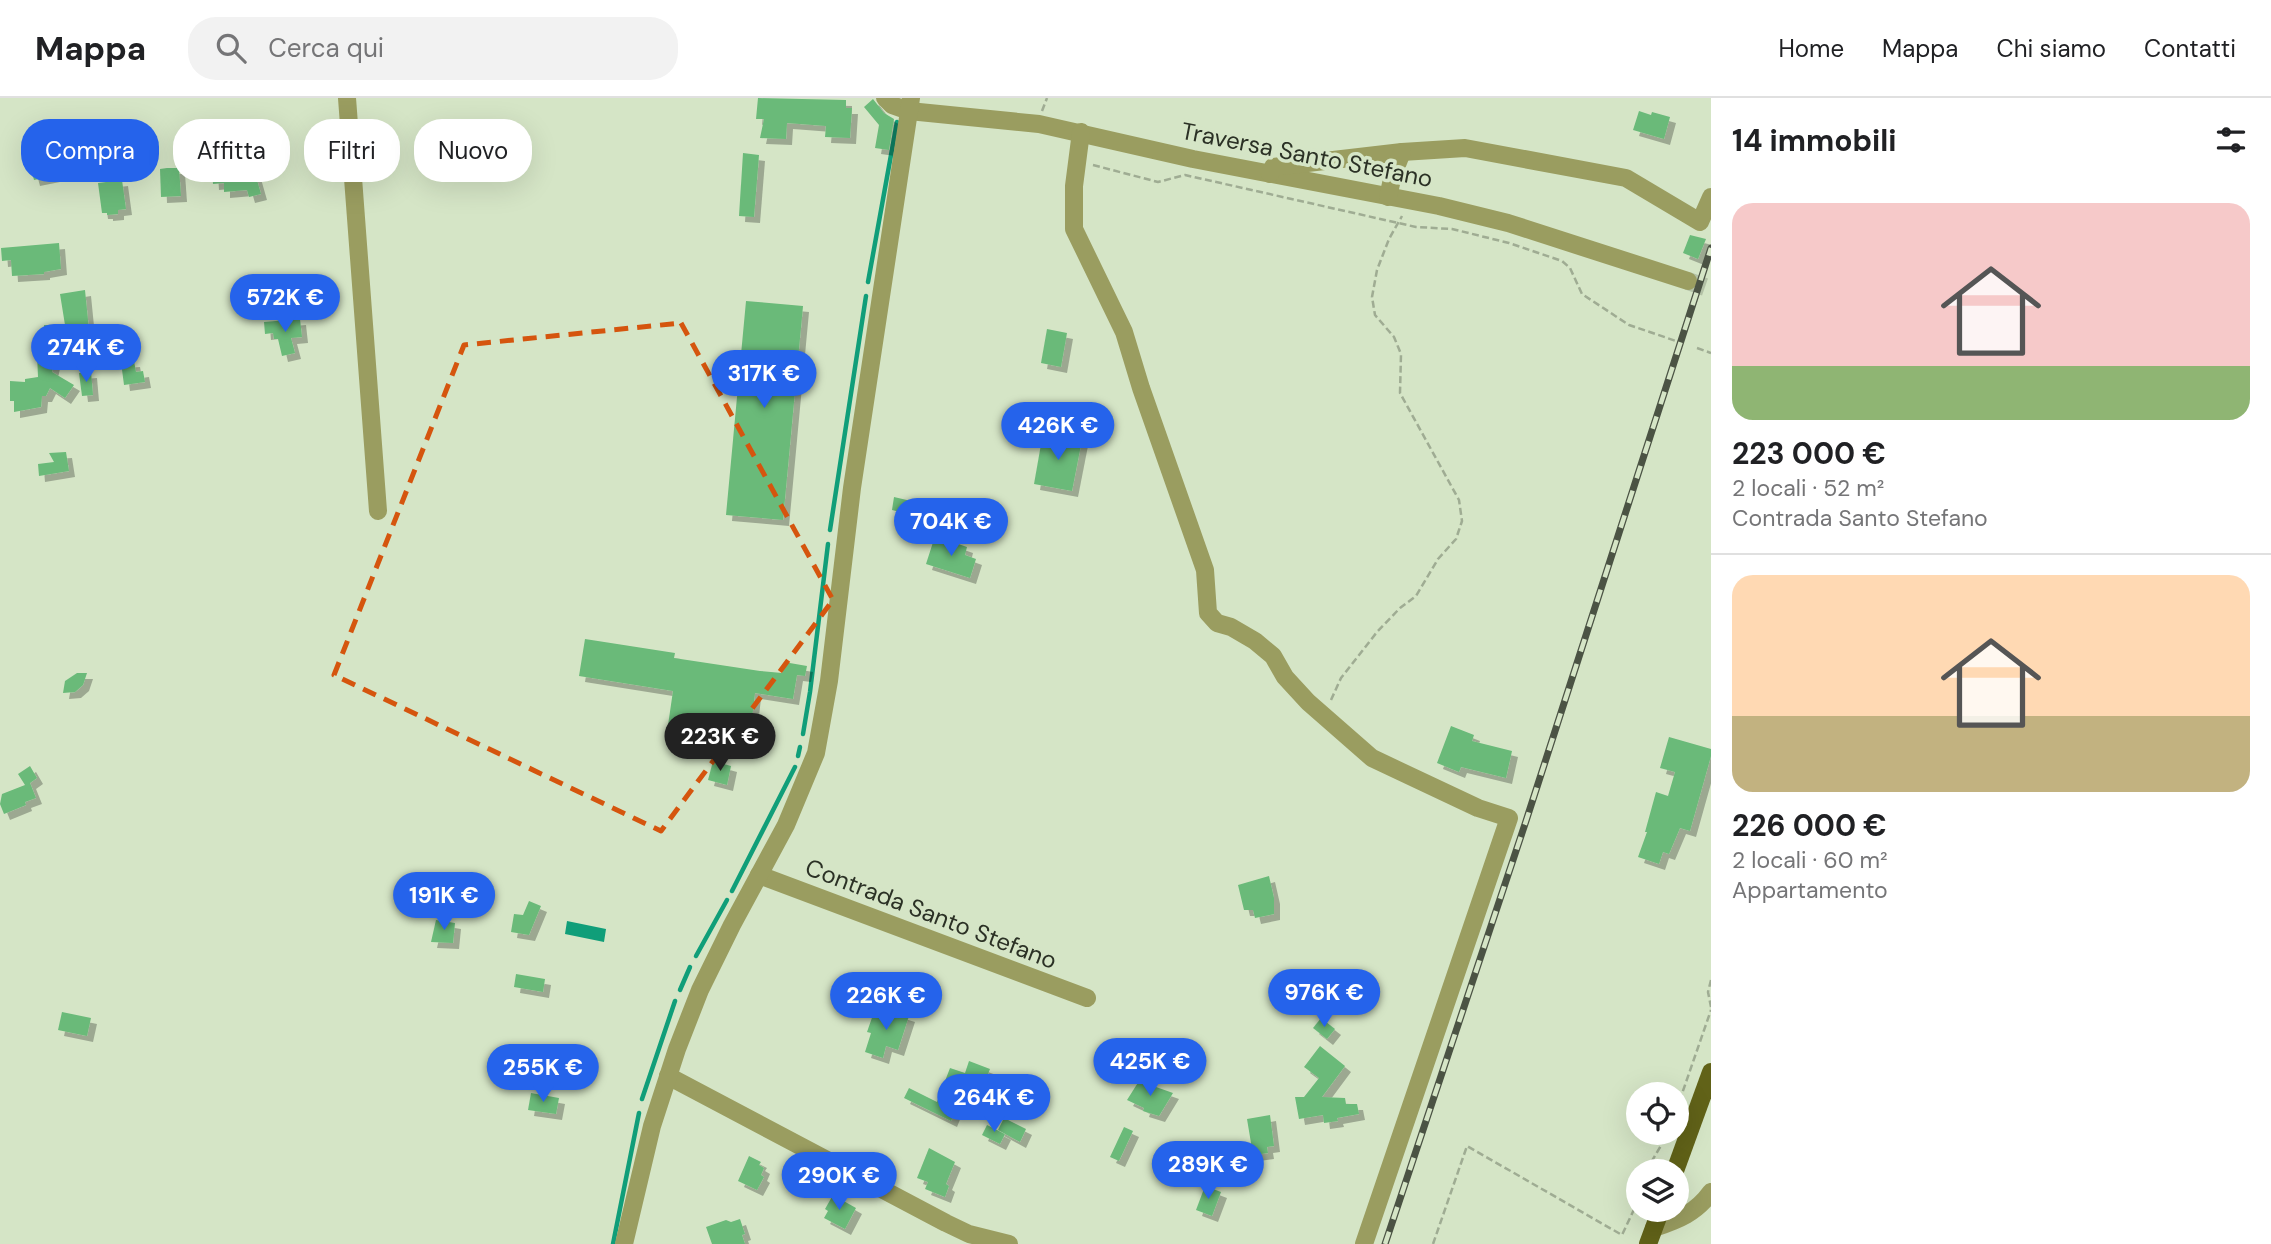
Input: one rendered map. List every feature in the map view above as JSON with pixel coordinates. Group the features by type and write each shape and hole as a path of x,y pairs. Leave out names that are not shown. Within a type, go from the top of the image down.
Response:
{"main road":[{"path":"1679,1159 1711,1072"}],"street":[{"path":"347,98 378,511"},
{"path":"885,98 892,105 910,104"},
{"name":"Traversa Santo Stefano","path":"910,104 1081,132 1193,159 1408,200 1508,223 1688,281"},
{"name":"Contrada Santo Stefano","path":"624,1244 652,1126 700,990 786,825 816,753 829,681 852,488 910,104"},
{"path":"1081,132 1074,186 1074,229 1124,332 1205,570 1208,613 1217,624 1231,627 1273,656 1285,677 1372,758 1478,808 1509,818 1364,1244"},
{"path":"1270,174 1273,167 1402,152 1465,148 1626,177 1700,222 1711,197"},
{"path":"1388,197 1402,152"},
{"name":"Contrada Santo Stefano","path":"759,875 1087,998"},
{"path":"668,1076 946,1223 970,1234 1009,1244"},
{"path":"1651,1236 1684,1218 1704,1202 1711,1192"}],"path":[{"path":"1077,156 1085,163 1158,183 1185,176 1416,227 1452,229 1509,243 1562,261 1570,268 1582,294 1629,325 1679,342"},
{"path":"1324,716 1341,678 1377,632 1416,596 1438,559 1456,539 1462,522 1459,500 1400,393 1401,354 1394,337 1375,315 1372,297 1377,270 1408,200"},
{"path":"1697,348 1711,353"},
{"path":"1686,1082 1711,1009 1708,992 1711,980"},
{"path":"1433,1244 1467,1146 1622,1235 1628,1222"}],"highlighted area":[{"path":"681,323 833,600 661,831 334,675 464,345"}],"shaded area":[{"path":"567,921 606,929 604,942 565,934"}],"building":[{"path":"758,98 846,100 846,108 852,108 850,138 825,137 826,126 787,123 786,139 760,138 764,119 756,119"},
{"path":"873,99 884,113 894,119 889,150 875,148 879,125 864,107"},
{"path":"1639,111 1670,117 1664,139 1633,130"},
{"path":"743,153 759,155 754,217 739,216"},
{"path":"173,168 173,182 180,182 181,196 161,197 160,169"},
{"path":"122,182 126,209 118,210 118,214 102,213 98,183"},
{"path":"213,182 258,182 261,194 249,197 247,190 224,192 224,183"},
{"path":"1690,235 1706,239 1698,259 1683,253"},
{"path":"59,243 61,269 44,274 12,276 11,260 2,261 1,248"},
{"path":"85,290 89,330 70,333 70,340 45,341 44,325 65,325 60,294"},
{"path":"746,301 803,306 783,520 726,515"},
{"path":"300,319 302,337 291,338 295,353 282,356 278,339 274,339 273,333 265,334 264,322"},
{"path":"1047,329 1067,333 1061,367 1041,363"},
{"path":"37,353 55,358 52,372 74,385 65,398 50,388 46,396 42,396 41,407 14,412 14,401 10,401 10,381 25,382 25,379 38,377"},
{"path":"134,361 136,372 143,371 145,382 124,385 121,362"},
{"path":"91,372 93,395 82,396 79,373"},
{"path":"1043,433 1082,440 1072,491 1034,484"},
{"path":"66,452 69,471 39,476 38,464 54,462 49,453"},
{"path":"894,497 911,501 908,514 892,510"},
{"path":"935,536 967,547 965,555 976,559 970,578 926,564"},
{"path":"585,639 675,653 674,658 760,671 782,673 784,662 807,666 805,676 797,675 793,699 755,693 750,735 744,734 743,746 716,743 716,740 667,732 673,691 579,676"},
{"path":"77,673 87,673 83,685 75,692 63,693 65,681"},
{"path":"1451,726 1474,735 1472,741 1512,751 1506,778 1461,767 1459,772 1437,763"},
{"path":"1669,737 1711,749 1711,756 1690,831 1680,828 1669,854 1663,852 1659,864 1638,857 1656,792 1668,796 1675,772 1660,768"},
{"path":"713,761 731,766 727,785 708,780"},
{"path":"30,766 37,778 30,783 36,798 4,814 0,804 2,794 25,785 18,774"},
{"path":"1269,876 1274,914 1255,918 1253,910 1244,910 1238,885"},
{"path":"529,901 541,906 529,935 511,932 514,914 523,915"},
{"path":"436,920 455,923 453,943 431,942"},
{"path":"516,974 545,979 543,992 514,987"},
{"path":"875,1009 909,1016 898,1050 886,1046 883,1058 865,1052 871,1033 867,1032"},
{"path":"62,1012 91,1018 87,1036 58,1030"},
{"path":"1321,1018 1335,1029 1327,1039 1313,1028"},
{"path":"1320,1046 1345,1066 1322,1097 1345,1098 1346,1104 1357,1104 1359,1114 1324,1123 1323,1115 1299,1119 1295,1097 1304,1097 1319,1078 1304,1067"},
{"path":"969,1061 990,1069 984,1084 974,1080 969,1092 960,1089 952,1109 955,1111 951,1121 904,1098 909,1088 937,1102 950,1068 965,1073"},
{"path":"1139,1081 1173,1093 1159,1116 1143,1111 1144,1108 1127,1100"},
{"path":"531,1093 559,1098 556,1114 528,1110"},
{"path":"1270,1115 1274,1146 1267,1147 1268,1153 1253,1155 1247,1119"},
{"path":"1004,1118 1026,1129 1020,1142 998,1130"},
{"path":"987,1125 1005,1134 1000,1144 982,1135"},
{"path":"1124,1127 1133,1131 1119,1161 1110,1157"},
{"path":"929,1148 955,1162 946,1184 949,1186 945,1197 925,1189 928,1182 917,1178"},
{"path":"749,1156 761,1162 759,1165 764,1168 761,1175 764,1177 757,1190 738,1181"},
{"path":"1205,1186 1221,1192 1212,1216 1196,1210"},
{"path":"833,1195 856,1208 845,1229 824,1218 828,1211 825,1209"},
{"path":"740,1219 745,1244 712,1244 706,1227 726,1220 731,1222"}],"waterway":[{"path":"868,282 897,122"},
{"path":"830,530 866,296"},
{"path":"803,734 828,544"},
{"path":"798,756 800,747"},
{"path":"732,891 795,767"},
{"path":"696,956 727,900"},
{"path":"680,990 690,967"},
{"path":"642,1099 675,1001"},
{"path":"613,1244 639,1113"}],"tunnel":[{"path":"1688,281 1711,289"}],"railway":[{"path":"1385,1244 1526,821 1711,248"}]}
